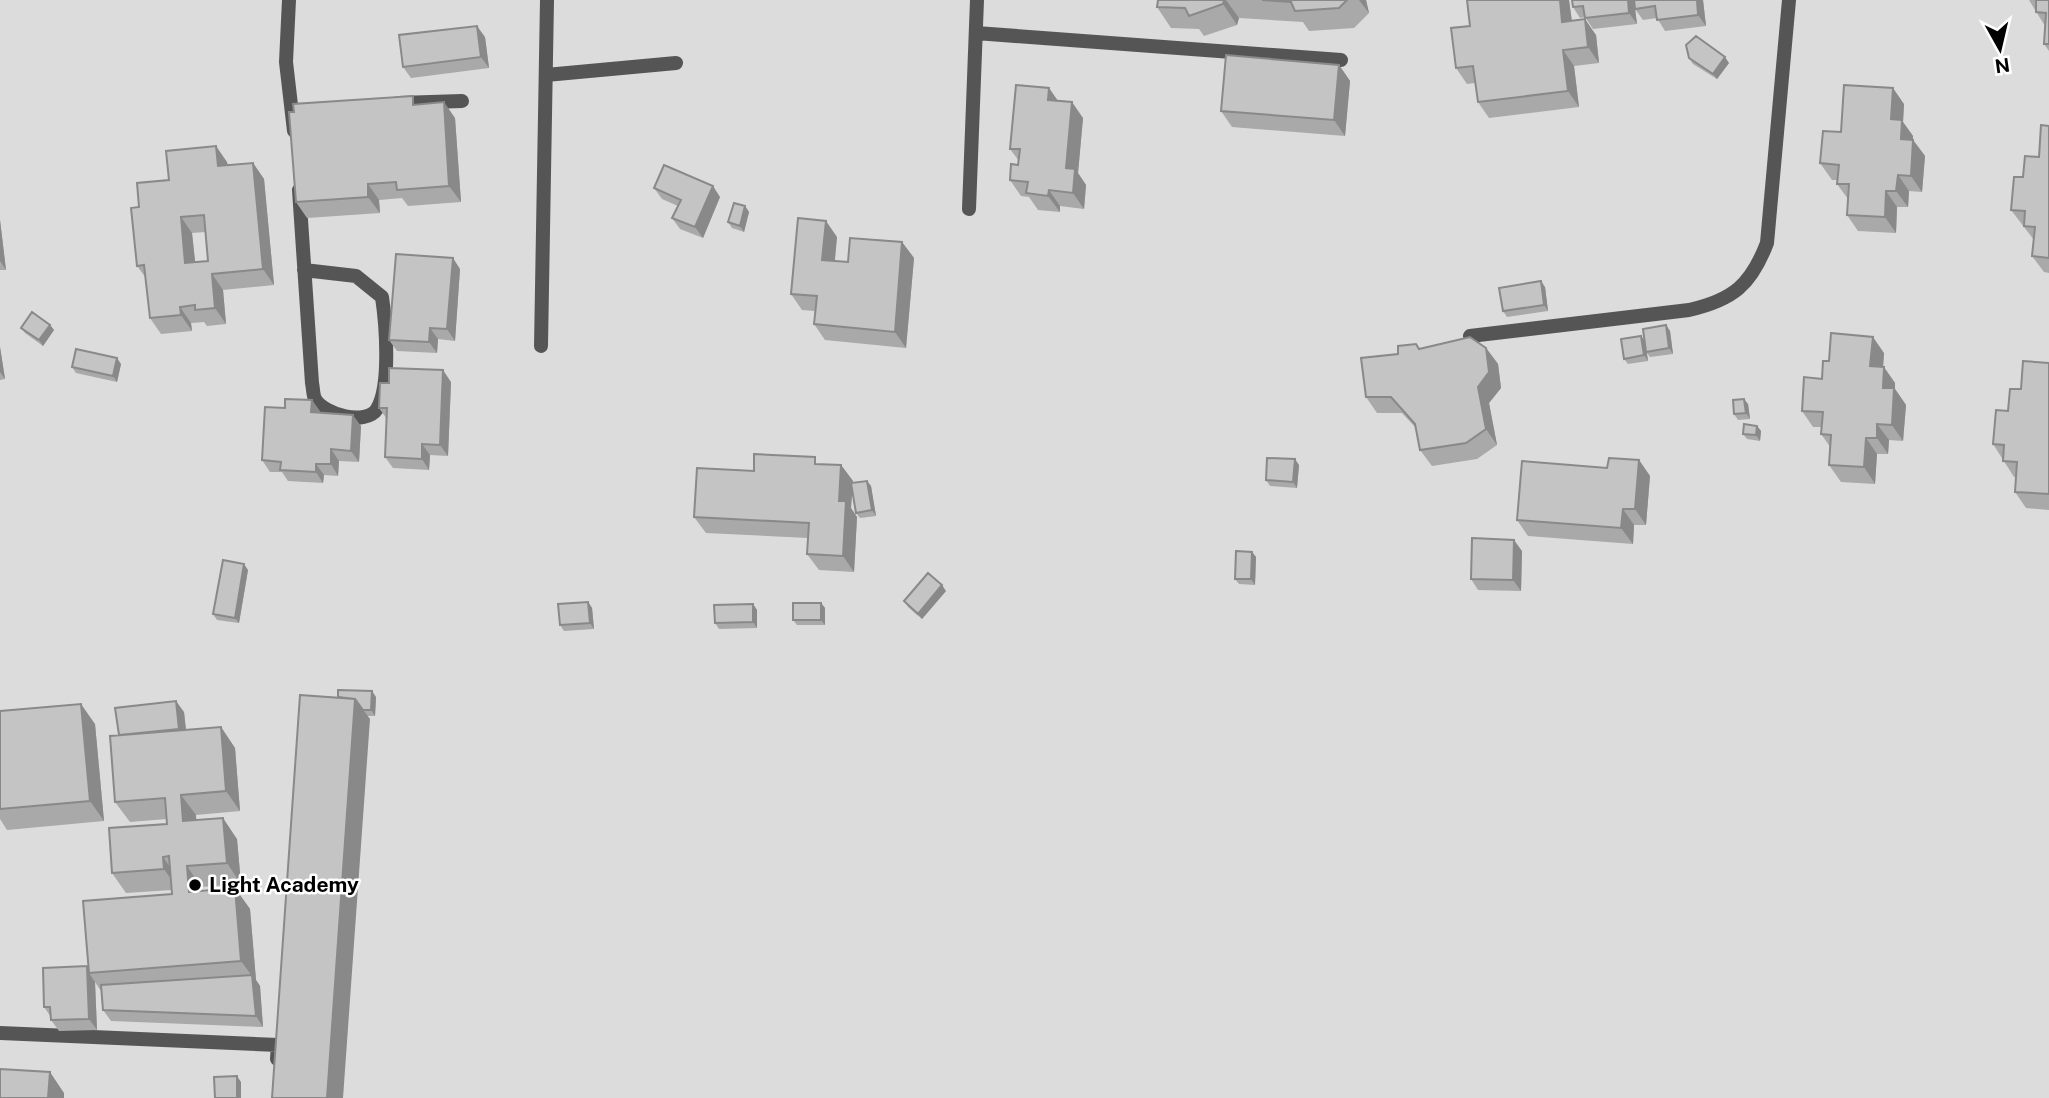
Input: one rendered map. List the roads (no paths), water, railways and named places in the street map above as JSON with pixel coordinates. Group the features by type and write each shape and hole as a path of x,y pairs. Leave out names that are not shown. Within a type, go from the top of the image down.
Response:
{"street":[{"path":"289,0 286,62 299,108 296,149"},
{"path":"541,346 547,0"},
{"path":"969,209 977,0"},
{"path":"1470,336 1713,305 1737,290 1757,271 1767,243 1789,0"},
{"path":"976,33 1341,60"},
{"path":"546,75 676,63"},
{"path":"384,104 462,101"},
{"path":"298,176 304,270 315,398 324,408 346,416 369,417 381,400 385,377 382,297 356,276 304,270"},
{"path":"0,1033 279,1038 276,1071"}],"place":[{"name":"Light Academy","path":"195,885"}]}
